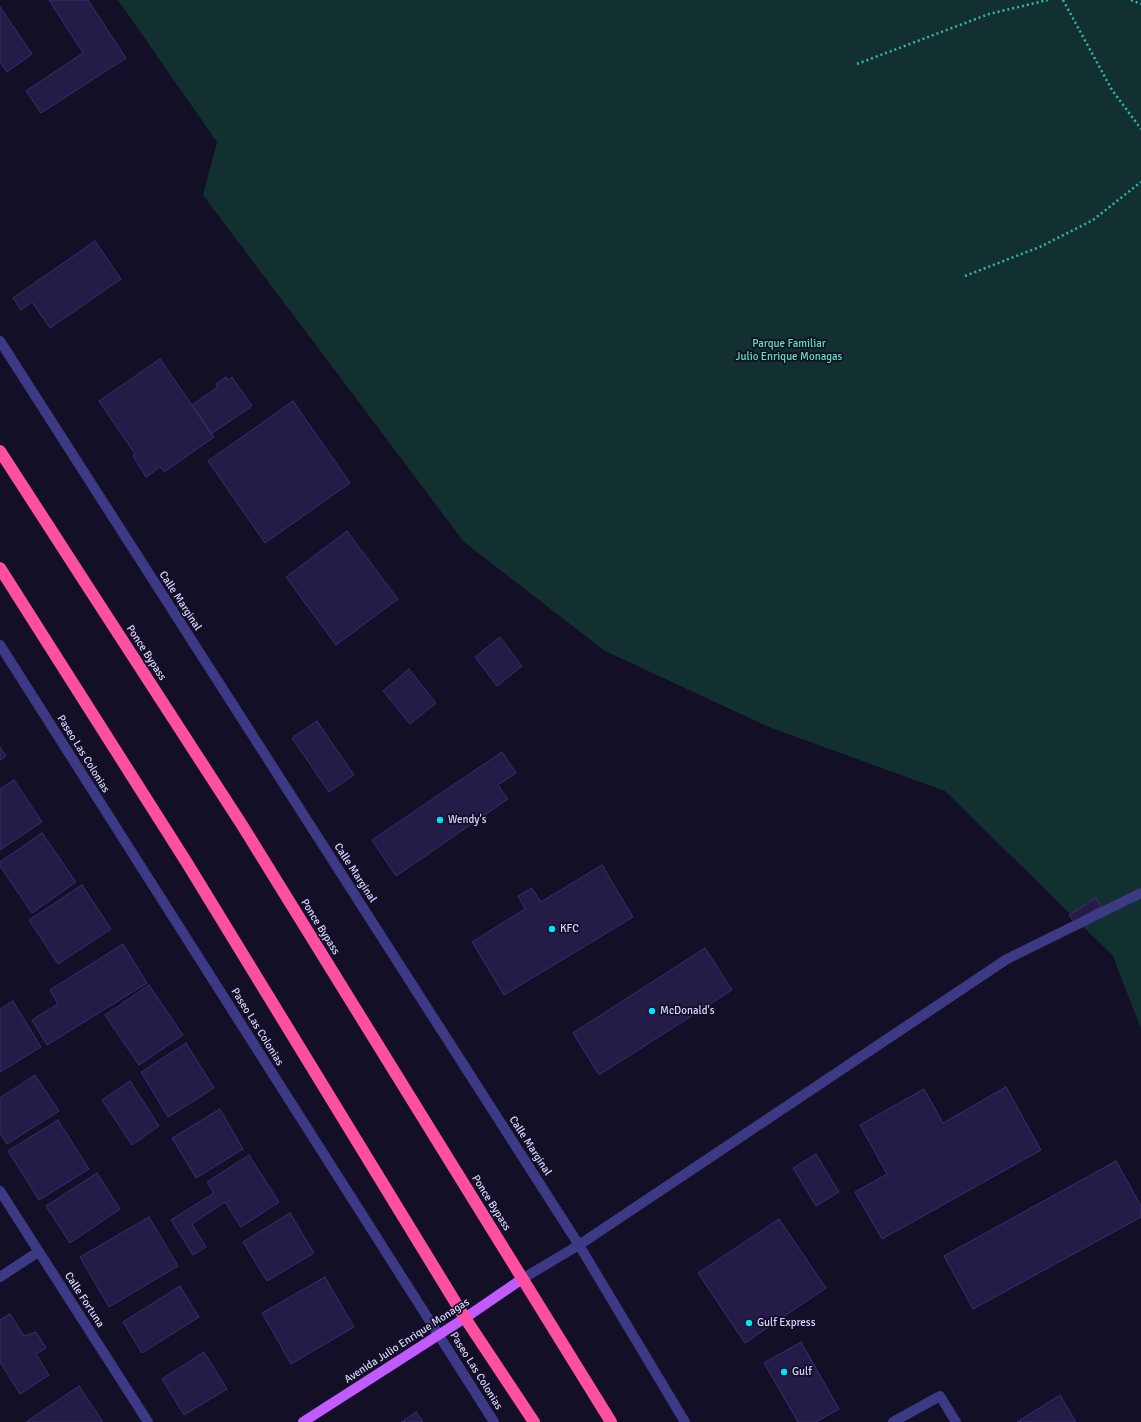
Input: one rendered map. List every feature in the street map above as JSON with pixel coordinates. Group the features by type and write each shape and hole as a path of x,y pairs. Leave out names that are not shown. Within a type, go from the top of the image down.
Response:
{"highway":[{"name":"Ponce Bypass","path":"0,450 242,826 611,1422"},
{"path":"0,568 187,863 465,1318 534,1422"}],"main road":[{"name":"Avenida Julio Enrique Monagas","path":"303,1422 465,1318 522,1279"}],"street":[{"name":"Calle Marginal","path":"0,341 579,1245 685,1422"},
{"name":"Paseo Las Colonias","path":"0,645 494,1422"},
{"path":"522,1279 579,1245 1007,959 1141,893"},
{"name":"Calle Fortuna","path":"0,1191 148,1422"},
{"path":"0,1277 38,1252"},
{"path":"893,1422 940,1396 956,1422"}],"path":[{"path":"857,64 989,14 1048,0"},
{"path":"1063,0 1112,90 1141,129"},
{"path":"1131,0 1141,4"},
{"path":"965,276 1042,246 1093,220 1141,182"}],"green space":[{"name":"Parque Familiar Julio Enrique Monagas","path":"118,0 1141,0 1141,1029 1113,956 945,791 769,727 605,651 464,542 203,195 217,142"}],"building":[{"path":"49,0 88,0 126,58 41,113 26,91 83,53"},
{"path":"0,7 32,54 7,72 0,62"},
{"path":"95,241 121,279 50,328 32,302 21,310 13,298"},
{"path":"160,359 214,437 164,472 160,467 146,477 133,456 135,454 99,401"},
{"path":"226,377 228,380 232,377 252,406 211,434 192,405 218,387 216,384"},
{"path":"293,401 350,483 265,543 208,461"},
{"path":"347,531 398,599 336,645 286,577"},
{"path":"500,637 522,666 497,686 475,657"},
{"path":"409,669 436,703 410,724 383,691"},
{"path":"317,721 354,775 329,792 292,738"},
{"path":"0,747 6,756 0,760"},
{"name":"Wendy's","path":"502,752 516,773 498,785 508,799 396,876 372,840"},
{"path":"14,780 42,822 0,850 0,789"},
{"path":"42,833 76,882 32,913 0,866 0,862"},
{"name":"KFC","path":"602,865 633,917 504,995 472,942 525,909 518,896 532,888 541,902"},
{"path":"82,885 111,929 58,964 29,920"},
{"path":"1096,898 1101,906 1074,922 1069,915"},
{"path":"123,944 147,983 47,1045 32,1020 58,1004 50,990"},
{"name":"McDonald's","path":"705,948 732,990 599,1075 573,1033"},
{"path":"149,985 183,1035 139,1065 105,1015"},
{"path":"13,1001 41,1047 0,1072 0,1009"},
{"path":"186,1043 214,1088 168,1117 141,1072"},
{"path":"35,1075 59,1111 7,1144 0,1133 0,1098"},
{"path":"130,1081 159,1126 132,1145 102,1100"},
{"path":"1006,1087 1041,1150 882,1239 855,1192 887,1174 860,1125 924,1089 943,1123"},
{"path":"220,1109 243,1149 196,1178 172,1138"},
{"path":"58,1120 89,1169 39,1200 8,1151"},
{"path":"816,1154 839,1192 816,1206 793,1168"},
{"path":"249,1155 279,1202 241,1227 225,1202 192,1224 206,1247 193,1255 171,1220 214,1193 207,1182"},
{"path":"1116,1161 1141,1206 1141,1217 973,1309 944,1256"},
{"path":"97,1173 120,1209 70,1243 46,1206"},
{"path":"290,1213 314,1253 267,1281 243,1242"},
{"path":"149,1217 178,1266 109,1307 80,1257"},
{"path":"779,1219 826,1288 745,1343 698,1273"},
{"path":"325,1277 354,1327 291,1364 262,1313"},
{"path":"180,1286 199,1317 142,1353 123,1322"},
{"path":"10,1314 24,1336 36,1332 46,1348 36,1354 49,1375 20,1394 0,1362 0,1320"},
{"path":"801,1342 839,1409 816,1422 798,1422 764,1363"},
{"path":"204,1352 227,1389 184,1415 162,1379"},
{"path":"79,1386 103,1422 26,1422"},
{"path":"1060,1395 1076,1422 1017,1422"},
{"path":"416,1412 423,1422 401,1422"}],"place":[{"name":"Wendy's","path":"440,820"},
{"name":"KFC","path":"552,929"},
{"name":"McDonald's","path":"652,1011"},
{"name":"Gulf Express","path":"749,1323"},
{"name":"Gulf","path":"784,1372"}]}
